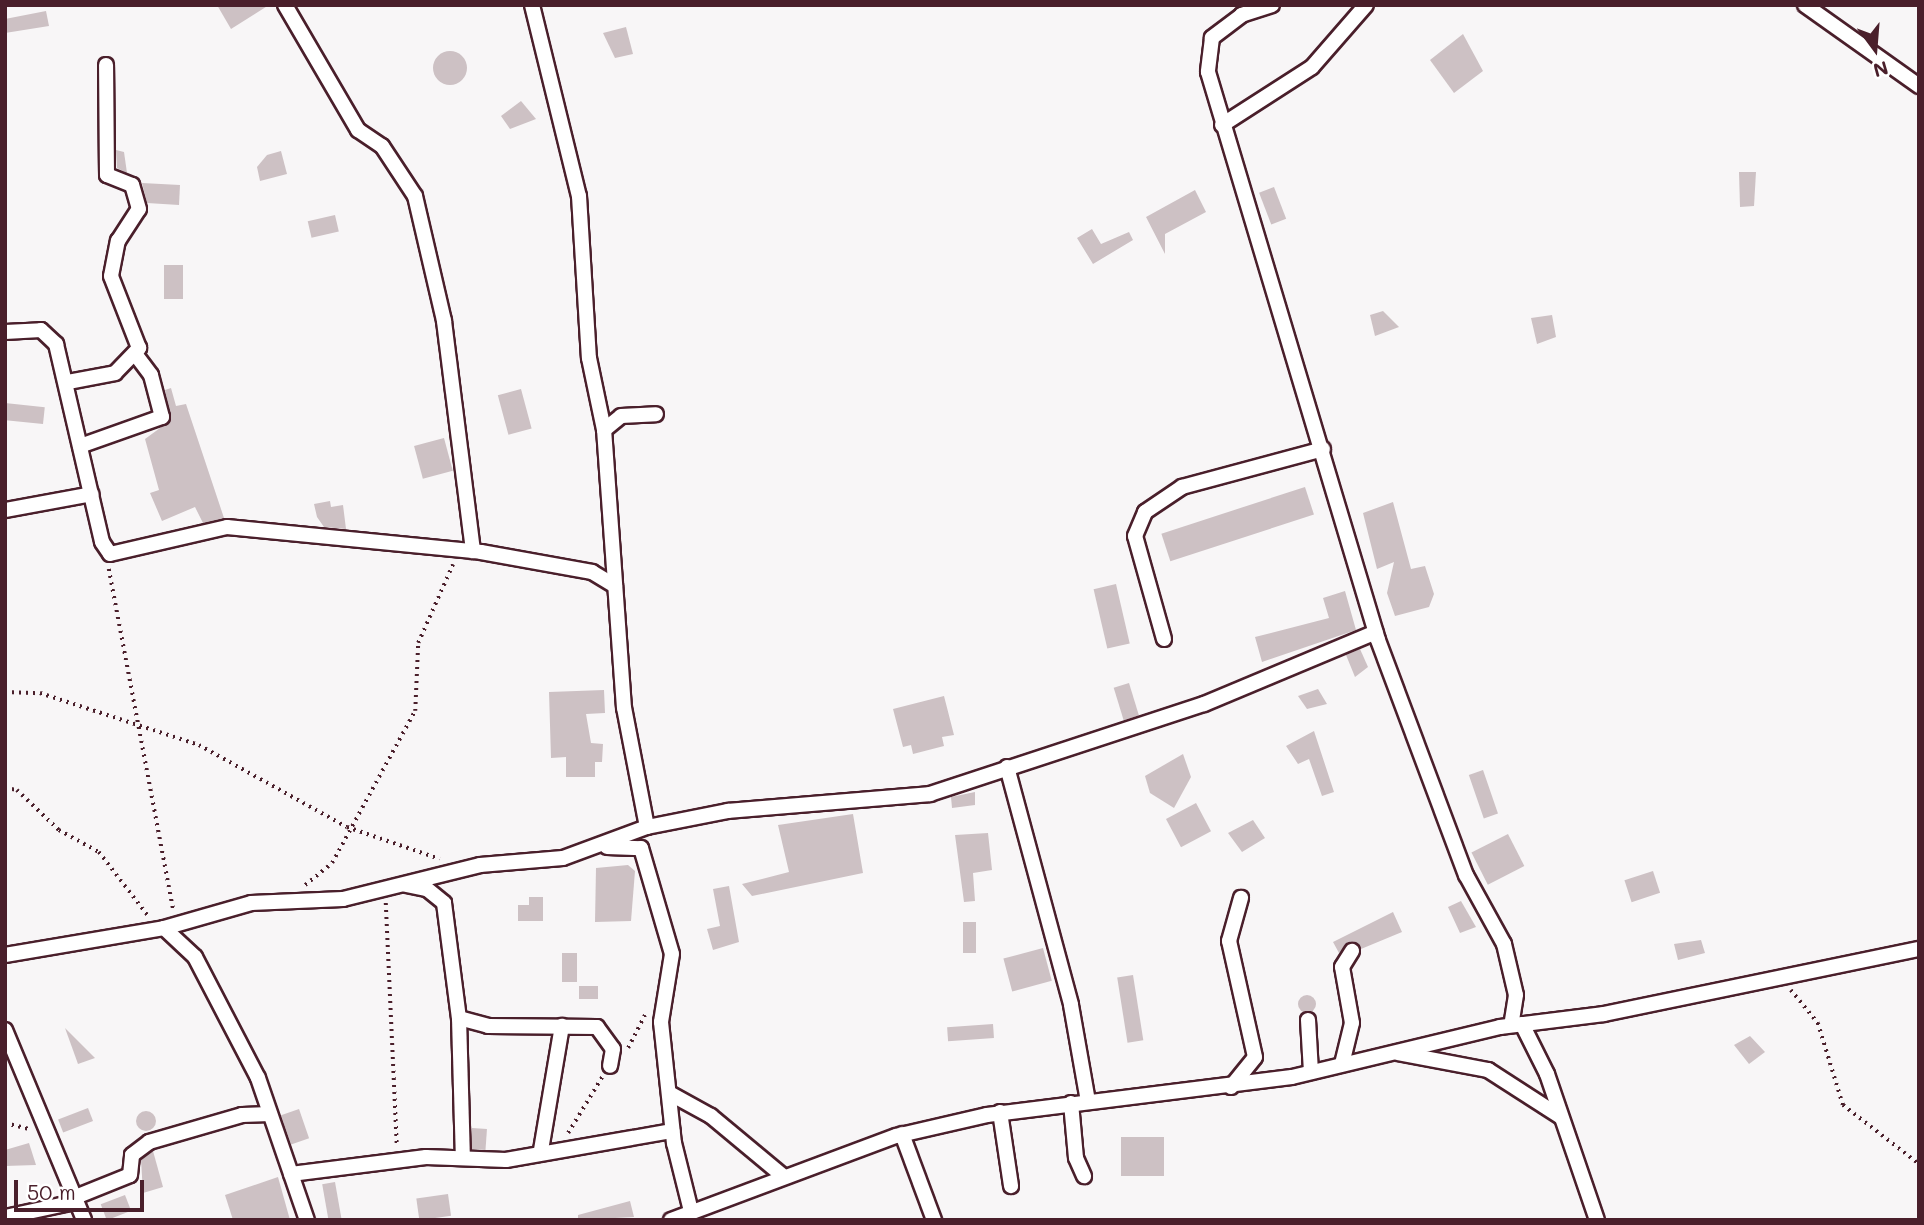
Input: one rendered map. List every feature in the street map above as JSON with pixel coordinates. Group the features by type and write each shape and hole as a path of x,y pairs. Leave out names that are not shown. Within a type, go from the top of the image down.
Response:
{"street":[{"path":"285,5 358,130 382,146 415,196 444,321 467,551"},
{"path":"532,5 579,196 589,358 604,430 624,708 647,827"},
{"path":"1272,5 1242,15 1212,38 1208,72 1222,125 1323,449 1376,632 1466,874 1504,944 1516,995 1516,1025 1563,1118 1597,1220"},
{"path":"1222,125 1312,67 1366,5"},
{"path":"1805,5 1919,86"},
{"path":"68,383 115,373 136,355 138,337 111,276 118,241 139,209 132,185 107,174 106,65"},
{"path":"5,332 48,334 68,383 80,446 106,550 115,555 227,527 467,551 592,572 615,586"},
{"path":"80,446 162,417 151,375 136,355"},
{"path":"604,430 621,416 656,414"},
{"path":"1164,639 1135,536 1145,512 1182,487 1323,449"},
{"path":"5,510 92,494"},
{"path":"5,955 166,927 251,903 343,899 474,867 550,860 599,847 647,827 752,807 930,794 1204,704 1376,632"},
{"path":"1007,767 1080,1044 1088,1101"},
{"path":"599,847 643,851 672,954 664,988 669,1093 673,1131 691,1211"},
{"path":"403,884 427,889 444,903 459,1018 463,1157"},
{"path":"1231,1087 1255,1057 1229,941 1241,898"},
{"path":"166,927 195,957 258,1078 307,1220"},
{"path":"671,1220 783,1175 902,1134 1000,1112 1072,1102 1231,1087 1311,1072 1387,1052 1516,1025 1775,981 1919,949"},
{"path":"1342,1064 1352,1023 1342,967 1352,951"},
{"path":"459,1018 488,1026 562,1026 605,1030 613,1049 610,1066"},
{"path":"1308,1020 1311,1072"},
{"path":"541,1150 562,1026"},
{"path":"5,1030 44,1132 84,1220"},
{"path":"1387,1052 1488,1070 1563,1118"},
{"path":"669,1093 711,1116 783,1175"},
{"path":"1072,1102 1076,1158 1084,1176"},
{"path":"1000,1112 1011,1186"},
{"path":"5,1217 74,1200 130,1175 132,1155 149,1142 242,1115 270,1114"},
{"path":"291,1174 397,1160 463,1157 506,1160 541,1150 673,1131"},
{"path":"902,1134 934,1220"}],"path":[{"path":"106,550 140,722 166,927"},
{"path":"286,901 332,863 347,827 415,711 418,643 439,587 467,551"},
{"path":"5,692 40,693 140,722 199,745 347,827 474,867"},
{"path":"5,788 17,790 59,830 99,852 166,927"},
{"path":"385,890 397,1160"},
{"path":"1775,981 1818,1023 1843,1105 1919,1164"},
{"path":"560,1147 610,1066 664,988"},
{"path":"5,1123 44,1132"}],"building":[{"path":"217,5 269,5 231,29"},
{"path":"46,11 49,26 5,33 5,19"},
{"path":"626,27 633,54 615,58 603,33"},
{"path":"1463,34 1483,71 1454,93 1430,60"},
{"path":"450,51 462,56 467,68 462,80 450,85 438,80 433,68 438,56"},
{"path":"521,101 536,119 510,129 501,116"},
{"path":"116,150 124,152 127,173 117,168"},
{"path":"281,151 287,174 260,181 257,167 267,155"},
{"path":"1739,172 1756,172 1754,206 1740,207"},
{"path":"142,183 180,185 179,205 147,203"},
{"path":"1274,187 1286,219 1271,224 1259,193"},
{"path":"1195,190 1206,212 1165,234 1165,254 1146,217"},
{"path":"335,215 339,232 312,238 308,221"},
{"path":"1092,229 1101,244 1129,232 1133,240 1093,264 1077,238"},
{"path":"164,265 183,265 183,299 164,299"},
{"path":"1383,311 1399,327 1375,336 1370,315"},
{"path":"1552,315 1556,337 1537,344 1531,318"},
{"path":"171,388 176,406 186,404 224,518 203,523 195,507 162,521 150,493 159,490 145,439 171,420 165,390"},
{"path":"521,389 532,429 508,435 498,395"},
{"path":"5,403 45,407 43,424 5,420"},
{"path":"444,438 453,471 423,479 414,446"},
{"path":"1305,487 1314,515 1170,561 1161,534"},
{"path":"330,501 331,507 343,505 346,529 324,527 317,517 314,504"},
{"path":"1393,502 1411,569 1425,566 1434,594 1429,607 1395,616 1387,593 1394,562 1377,569 1363,513"},
{"path":"1116,584 1130,643 1107,649 1094,589"},
{"path":"1345,591 1356,630 1262,662 1255,637 1329,618 1323,598"},
{"path":"1360,649 1368,667 1355,677 1346,655"},
{"path":"1129,683 1139,716 1124,720 1114,688"},
{"path":"1318,689 1327,704 1307,709 1298,696"},
{"path":"604,690 605,713 586,714 591,743 603,744 602,762 595,762 595,777 566,777 566,757 551,758 549,692"},
{"path":"944,696 954,735 942,737 944,746 913,754 911,745 903,747 893,709"},
{"path":"1314,731 1334,792 1322,796 1309,759 1298,764 1286,746"},
{"path":"1183,754 1191,777 1174,808 1150,793 1145,776"},
{"path":"1483,770 1498,813 1484,818 1469,775"},
{"path":"975,792 975,805 952,808 951,797"},
{"path":"1196,803 1211,831 1181,847 1166,819"},
{"path":"853,814 863,873 752,896 742,884 789,872 778,825"},
{"path":"1253,820 1265,838 1242,852 1228,833"},
{"path":"988,833 992,870 973,873 975,901 964,902 955,835"},
{"path":"1508,834 1524,866 1488,885 1471,853"},
{"path":"628,865 635,871 631,921 595,922 596,868"},
{"path":"1653,871 1660,893 1632,902 1624,880"},
{"path":"729,886 739,942 713,950 707,929 720,926 713,889"},
{"path":"529,897 543,897 543,921 518,921 518,905 529,905"},
{"path":"1461,901 1476,927 1460,933 1448,907"},
{"path":"1393,912 1402,932 1361,949 1348,942 1339,953 1333,942"},
{"path":"963,922 976,922 976,953 963,953"},
{"path":"1701,940 1705,953 1678,960 1674,944"},
{"path":"1043,948 1052,981 1012,991 1003,959"},
{"path":"562,953 577,953 577,982 562,982"},
{"path":"1133,975 1143,1040 1128,1043 1117,978"},
{"path":"579,986 598,986 598,999 579,999"},
{"path":"1307,995 1313,998 1316,1004 1313,1010 1307,1013 1301,1010 1298,1004 1301,998"},
{"path":"993,1024 994,1038 948,1041 947,1027"},
{"path":"65,1028 95,1058 78,1064"},
{"path":"1750,1036 1765,1052 1749,1064 1734,1045"},
{"path":"88,1108 93,1121 63,1133 58,1119"},
{"path":"299,1109 309,1138 291,1144 281,1115"},
{"path":"146,1111 153,1114 156,1121 153,1128 146,1131 139,1128 136,1121 139,1114"},
{"path":"472,1128 487,1129 485,1150 471,1149"},
{"path":"1121,1137 1164,1137 1164,1176 1121,1176"},
{"path":"29,1143 36,1165 5,1166 5,1150"},
{"path":"153,1151 163,1187 143,1193 141,1160"},
{"path":"278,1177 290,1220 233,1220 225,1195"},
{"path":"335,1182 342,1220 328,1220 322,1184"},
{"path":"448,1194 451,1216 419,1220 416,1198"},
{"path":"125,1195 131,1211 107,1220 101,1204"},
{"path":"630,1201 634,1217 578,1220 578,1215"}]}
